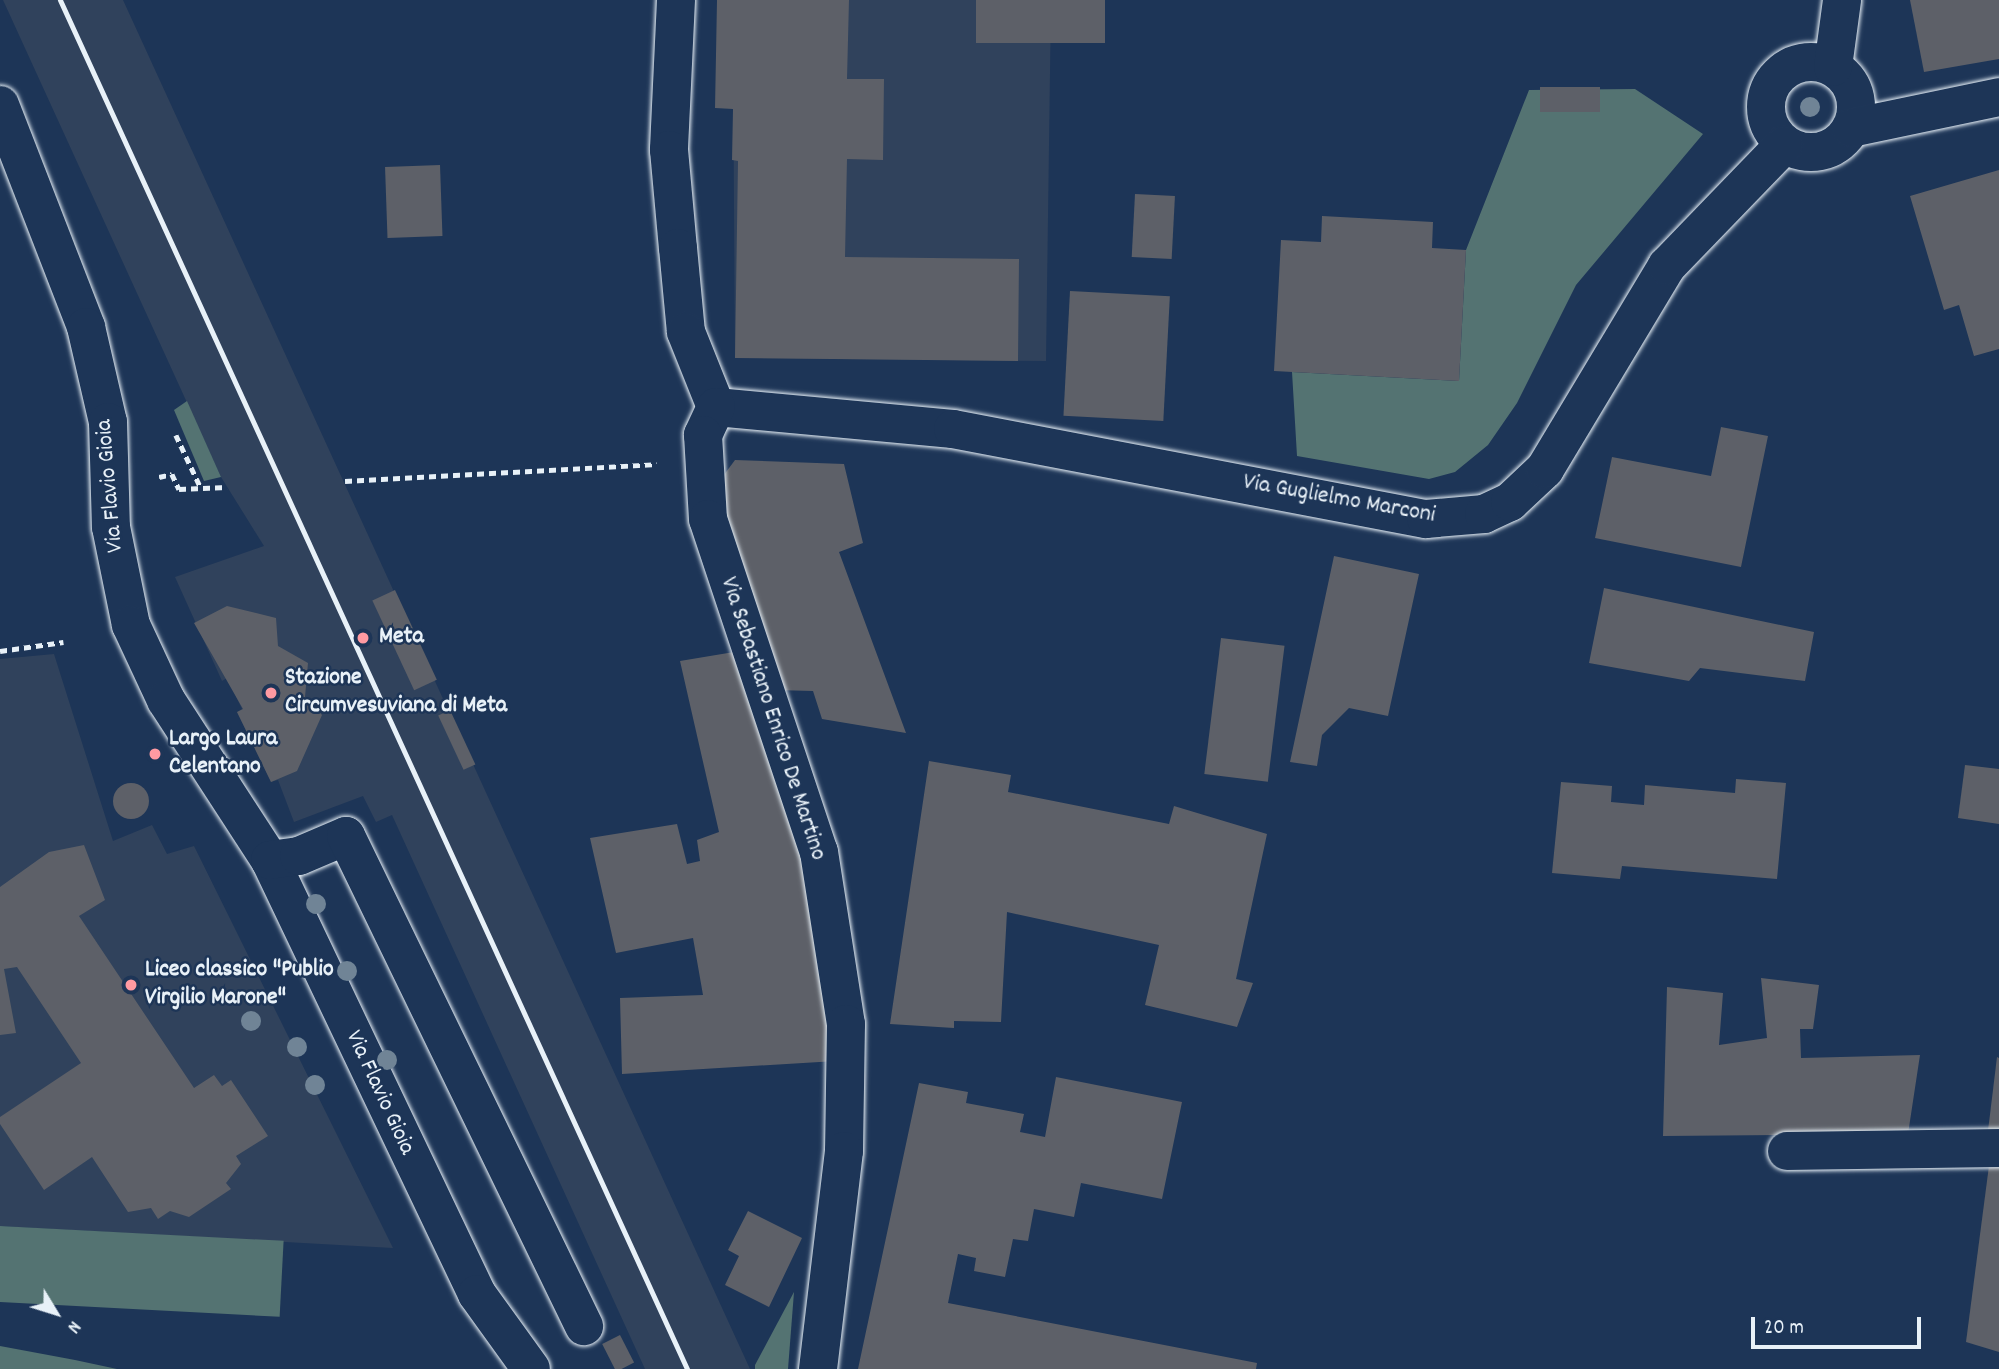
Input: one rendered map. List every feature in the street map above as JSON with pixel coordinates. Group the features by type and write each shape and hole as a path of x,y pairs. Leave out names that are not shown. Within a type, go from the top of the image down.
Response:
{"street":[{"path":"676,0 669,150 686,332 716,407"},
{"path":"1833,67 1803,62 1777,77 1767,120 1784,145 1814,152 1843,140 1851,128 1856,101 1833,67 1842,0"},
{"path":"1851,128 1999,97"},
{"name":"Via Flavio Gioia","path":"0,105 86,327 108,422 111,527 131,625 166,700 270,860 459,1261 531,1369"},
{"name":"Via Guglielmo Marconi","path":"716,407 953,429 1426,519 1484,514 1510,502 1545,469 1667,266 1784,145"},
{"name":"Via Sebastiano Enrico De Martino","path":"716,407 704,435 702,473 708,519 738,617 819,852 846,1024 844,1151 818,1369"},
{"path":"270,860 299,856 346,836 584,1326"},
{"path":"1787,1151 1999,1148"}],"path":[{"path":"176,435 200,486"},
{"path":"345,481 652,463 702,473"},
{"path":"151,478 172,474 179,489 200,486 227,487"},
{"path":"0,651 63,642"}],"shaded area":[{"path":"3,0 123,0 750,1369 645,1369 392,815 376,822 363,796 294,822 278,780 271,782 237,712 242,709 227,678 222,681 175,577 264,546 221,477"},
{"path":"740,0 1051,0 1046,361 735,358 733,48"},
{"name":"Liceo classico \"Publio Virgilio Marone\"","path":"54,654 113,841 152,825 167,854 194,846 393,1248 0,1226 0,659"}],"green space":[{"path":"1635,89 1703,134 1576,285 1517,403 1488,445 1455,472 1429,479 1297,456 1292,372 1459,381 1466,250 1529,90"},
{"path":"187,401 221,477 204,481 174,410"},
{"path":"0,1226 284,1241 280,1317 0,1302"},
{"path":"794,1292 788,1369 755,1369 755,1365"},
{"path":"0,1346 75,1360 117,1369 0,1369"}],"building":[{"path":"717,0 849,0 847,79 884,79 883,160 847,159 845,257 1019,259 1018,361 735,358 738,161 732,160 733,109 715,108"},
{"path":"976,0 1105,0 1105,43 976,43"},
{"path":"1910,0 1999,0 1999,59 1924,72"},
{"path":"1540,87 1600,87 1600,112 1540,112"},
{"path":"440,165 442,236 388,238 385,167"},
{"path":"1999,170 1999,349 1974,356 1959,305 1944,310 1910,196"},
{"path":"1135,194 1175,196 1172,259 1132,257"},
{"path":"1322,216 1433,222 1432,248 1466,250 1459,381 1274,371 1281,240 1321,242"},
{"path":"1070,291 1170,296 1163,421 1063,416"},
{"path":"1721,427 1768,436 1741,567 1595,538 1612,457 1711,476"},
{"path":"735,460 844,464 863,543 839,552 906,733 822,719 813,691 775,690 715,487"},
{"path":"1334,556 1419,574 1388,716 1349,708 1322,735 1317,766 1290,762"},
{"path":"1604,588 1814,632 1805,681 1700,668 1689,681 1589,663"},
{"path":"395,590 437,680 414,690 372,601"},
{"name":"Stazione Circumvesuviana di Meta","path":"227,606 276,618 278,646 308,663 305,697 322,715 297,771 271,782 237,712 243,709 194,623"},
{"path":"1221,638 1285,646 1268,782 1204,774"},
{"path":"746,650 808,865 836,1061 622,1074 620,998 703,995 693,938 616,953 590,838 677,824 687,864 700,861 697,840 719,832 680,661"},
{"path":"450,710 475,764 464,770 438,715"},
{"path":"929,761 1011,775 1008,792 1169,824 1174,806 1267,834 1236,979 1253,983 1237,1027 1145,1005 1159,945 1007,912 1001,1022 954,1021 954,1028 890,1024"},
{"path":"1965,765 1999,769 1999,824 1958,818"},
{"path":"1736,779 1786,783 1777,879 1622,866 1620,879 1552,873 1561,782 1612,786 1611,802 1644,805 1645,785 1735,793"},
{"path":"131,783 144,788 149,801 144,814 131,819 118,814 113,801 118,788"},
{"path":"84,845 105,900 79,916 194,1088 214,1075 222,1086 231,1080 268,1136 236,1156 241,1164 226,1183 231,1189 189,1217 170,1211 158,1219 151,1208 128,1212 92,1157 44,1190 0,1124 0,1117 81,1063 17,967 4,969 16,1033 0,1035 0,887 49,852"},
{"path":"1761,978 1819,985 1813,1029 1800,1029 1801,1058 1920,1055 1908,1134 1663,1136 1667,987 1723,993 1719,1045 1767,1038"},
{"path":"1997,1057 1999,1058 1999,1140 1987,1139"},
{"path":"1056,1077 1182,1102 1162,1199 1081,1183 1074,1217 1034,1209 1028,1241 1013,1239 1005,1277 974,1271 976,1258 958,1254 948,1303 1257,1363 1256,1369 858,1369 919,1083 968,1092 966,1103 1024,1114 1020,1132 1045,1137"},
{"path":"1990,1158 1999,1159 1999,1352 1966,1342"},
{"path":"748,1211 802,1238 769,1307 725,1285 739,1256 728,1250"},
{"path":"620,1335 634,1363 622,1369 615,1369 602,1344"}],"railway":[{"path":"60,0 687,1369"}],"place":[{"name":"Meta","path":"363,638"},
{"name":"Stazione Circumvesuviana di Meta","path":"271,693"},
{"name":"Largo Laura Celentano","path":"155,754"},
{"name":"Liceo classico \"Publio Virgilio Marone\"","path":"131,985"}]}
